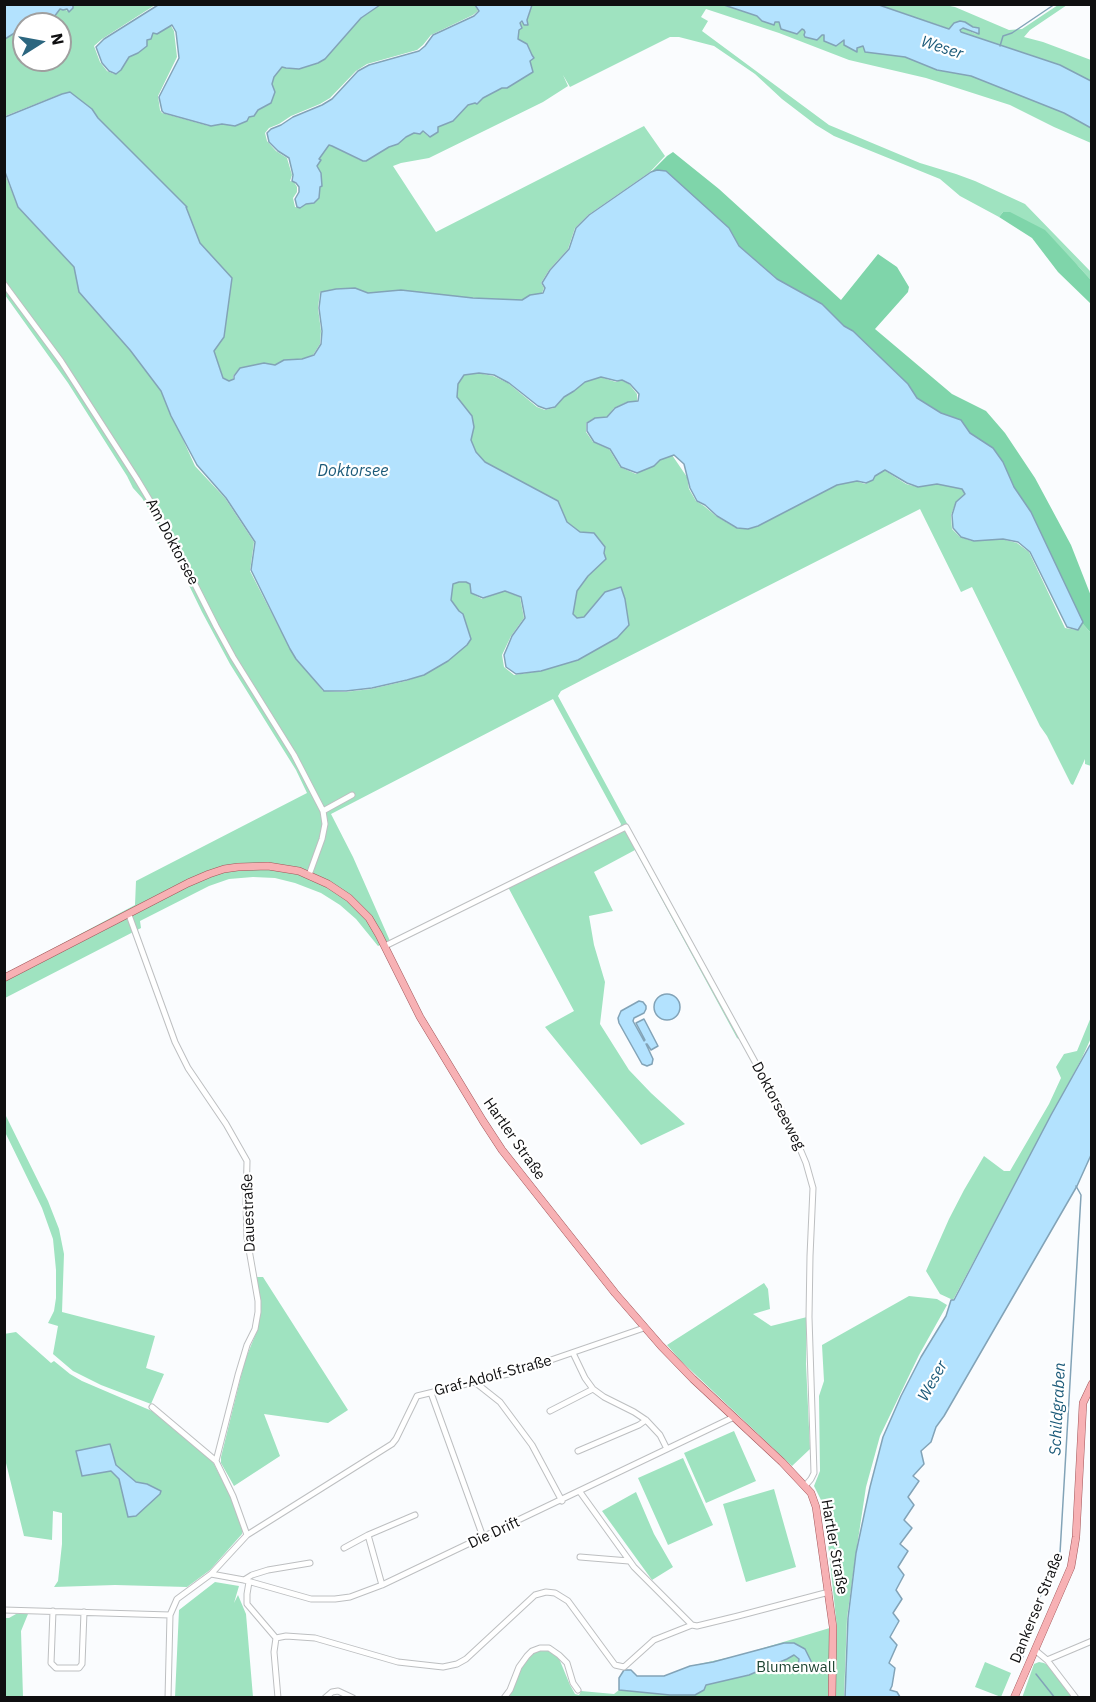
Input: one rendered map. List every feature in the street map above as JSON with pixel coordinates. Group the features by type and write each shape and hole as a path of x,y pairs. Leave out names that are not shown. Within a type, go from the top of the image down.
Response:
{"main road":[{"name":"Hartler Straße","path":"4,978 188,883 224,869 268,866 284,868 309,875 349,898 369,918 420,1017 492,1135 644,1327 811,1493 816,1507 833,1628 831,1698"},
{"name":"Dankerser Straße","path":"1014,1698 1067,1578 1074,1554 1083,1403 1092,1384"}],"street":[{"name":"Am Doktorsee","path":"4,284 61,362 138,479 167,529 221,637 294,754 323,811"},
{"path":"309,875 324,831 323,811 352,795"},
{"name":"Doktorseeweg","path":"385,946 626,827 782,1111 806,1163 813,1188 809,1317 814,1473 805,1485"},
{"name":"Dauestraße","path":"129,915 175,1042 188,1068 226,1124 247,1161 247,1238 258,1312 255,1329 247,1345 238,1375 216,1461"},
{"name":"Graf-Adolf-Straße","path":"247,1535 392,1444 417,1396 516,1372 644,1327"},
{"path":"573,1353 593,1389 603,1397 646,1420 660,1436 667,1449"},
{"path":"476,1383 500,1402 532,1445 562,1501"},
{"path":"550,1411 593,1389"},
{"path":"431,1393 483,1538"},
{"path":"152,1407 216,1461 233,1496 247,1535 212,1574 177,1599 170,1615 168,1698"},
{"name":"Die Drift","path":"212,1574 311,1599 350,1597 381,1585 562,1501 734,1417"},
{"path":"578,1451 646,1420"},
{"path":"580,1492 629,1561 692,1625"},
{"path":"344,1548 415,1515"},
{"path":"368,1535 381,1585"},
{"path":"580,1557 629,1561"},
{"path":"278,1698 274,1652 276,1638 248,1604 246,1581 252,1575 268,1570 310,1563"},
{"path":"276,1638 286,1636 315,1638 398,1662 443,1667 466,1659 535,1595 546,1592 555,1593 568,1602 615,1665 626,1666 654,1640 692,1625 697,1626 829,1592"},
{"path":"4,1610 170,1615"},
{"path":"53,1611 51,1663 56,1668 79,1668 82,1664 84,1612"},
{"path":"1047,1660 1092,1641"},
{"path":"505,1697 526,1656 540,1648 549,1648 559,1654 567,1663 573,1683 578,1690"},
{"path":"1035,1650 1047,1660 1076,1698"},
{"path":"325,1698 332,1692 338,1691 353,1698"}],"green space":[{"path":"474,4 478,11 431,35 417,50 367,64 356,71 330,98 269,128 265,133 267,141 287,158 292,175 290,181 294,182 297,187 293,198 295,207 301,208 315,166 320,155 329,145 360,160 421,130 428,136 466,105 477,102 518,39 520,23 527,21 532,5 724,5 757,16 762,21 774,25 779,21 781,29 804,30 817,40 822,34 838,44 844,40 857,48 863,46 865,52 905,57 937,70 971,76 1064,113 1091,128 1091,143 1010,105 926,78 849,60 779,33 706,9 701,17 708,21 702,31 829,125 920,163 975,181 1025,204 1091,272 1091,280 1078,266 1003,212 999,217 960,196 940,179 834,136 782,99 755,74 714,46 679,37 670,37 570,87 563,75 568,86 543,102 429,158 393,166 436,232 644,126 665,156 650,172 588,215 575,228 568,249 549,270 541,283 544,288 542,293 521,300 367,293 354,288 320,292 318,308 320,344 313,355 301,360 283,361 274,366 263,363 239,369 233,376 233,380 228,381 222,378 213,351 199,243 69,93 5,116 5,37 12,33 12,72 72,72 72,12 52,12 58,8 65,8 67,11 71,5 155,5 94,46 100,62 107,71 114,74 151,33 170,24 174,31 177,57 158,96 160,110 162,113 209,126 271,88 272,76 281,66 297,68 377,5"},
{"path":"879,5 945,5 1009,30 1022,29 1058,5 1067,5 1030,30 1024,37 1091,60 1091,81 1060,65 959,30 963,28 976,34 969,24 952,25 950,29"},
{"path":"673,152 719,189 841,300 878,254 897,267 909,287 908,292 875,329 952,394 986,411 1005,433 1035,478 1071,545 1091,596 1091,633 1082,623 1031,512 1014,487 1003,462 993,448 970,434 961,420 941,413 917,398 908,384 822,304 777,279 739,246 729,228 661,170 651,172"},
{"path":"4,172 18,207 74,267 80,292 130,350 161,391 195,466 225,498 254,542 250,571 290,649 323,691 345,692 371,689 423,675 459,611 451,600 451,592 453,584 459,582 470,584 471,593 482,599 504,591 520,597 524,618 511,636 502,655 504,667 514,675 540,671 577,660 616,639 584,619 576,620 571,615 579,532 475,453 456,398 457,385 463,375 478,373 493,376 508,383 537,407 545,410 554,408 584,382 600,377 616,382 621,380 629,384 637,394 637,402 627,402 614,408 606,418 594,418 586,423 586,432 593,442 609,449 620,467 636,474 672,455 687,477 689,489 696,501 736,528 747,529 756,526 836,485 856,481 865,484 884,470 906,484 917,487 936,484 962,489 965,494 956,502 951,515 952,529 960,537 972,541 1002,539 1017,543 1029,552 1065,628 1077,630 1082,623 1091,633 1091,766 1085,764 1085,759 1073,785 1071,784 972,587 961,592 920,509 588,677 561,691 558,696 783,1111 777,1114 766,1092 765,1084 743,1042 737,1038 635,850 594,872 613,911 589,916 594,945 605,982 600,1024 629,1070 685,1124 641,1145 545,1027 574,1011 508,887 618,834 621,824 553,699 331,814 353,857 390,941 378,946 356,919 321,893 275,878 229,879 209,886 140,921 141,928 5,998 5,974 135,905 136,881 307,793 296,770 230,664 164,534 68,383 5,295"},
{"path":"1003,212 1010,212 1045,230 1091,280 1091,304 1058,272 1032,238 999,217"},
{"path":"1091,1017 1091,1038 1082,1058 953,1300 940,1294 926,1271 964,1190 984,1156 1004,1171 1010,1171 1049,1104 1061,1078 1056,1067 1064,1054 1077,1051"},
{"path":"5,1114 48,1201 59,1229 64,1254 62,1312 155,1336 146,1368 164,1374 151,1404 101,1385 73,1371 53,1354 58,1326 48,1323 54,1311 56,1298 53,1239 42,1208 5,1132"},
{"path":"255,1277 263,1277 348,1410 328,1423 264,1414 280,1456 234,1486 221,1463 221,1457 245,1360 257,1331 259,1314"},
{"path":"764,1283 768,1289 770,1309 753,1314 771,1326 807,1317 806,1364 810,1449 792,1466 667,1345"},
{"name":"Blumenwall","path":"909,1296 937,1299 947,1305 919,1355 880,1436 866,1487 847,1618 844,1697 504,1698 527,1657 541,1648 551,1649 558,1656 575,1694 579,1695 581,1691 614,1694 619,1690 619,1678 624,1670 631,1670 637,1676 664,1676 690,1666 740,1655 833,1627 837,1628 824,1506 814,1486 820,1471 819,1396 824,1381 822,1345"},
{"path":"16,1332 51,1363 54,1361 82,1381 152,1411 213,1462 234,1504 243,1529 242,1534 210,1570 187,1587 115,1585 54,1587 58,1581 62,1544 62,1513 53,1511 52,1540 24,1536 5,1459 4,1334"},
{"path":"734,1431 756,1481 706,1503 684,1453"},
{"path":"683,1458 713,1525 668,1545 638,1478"},
{"path":"774,1489 796,1567 746,1582 723,1504"},
{"path":"636,1492 654,1534 673,1567 652,1580 602,1511"},
{"path":"215,1582 239,1586 234,1603 238,1595 246,1614 253,1697 175,1697 179,1610"},
{"path":"16,1614 28,1614 21,1631 23,1697 5,1697 5,1618"},
{"path":"985,1662 1011,1673 1001,1697 975,1687"},
{"path":"1039,1662 1049,1666 1073,1698 1022,1698 1034,1664"}],"water":[{"path":"5,4 73,4 69,12 67,9 60,9 58,12 12,12 12,35 5,39"},
{"path":"158,5 380,5 361,18 325,59 299,69 282,67 274,77 272,84 275,92 271,103 258,110 254,116 235,126 222,124 211,126 162,111 159,97 179,58 176,32 172,25 157,34 153,33 151,39 147,40 147,46 129,57 116,74 109,71 102,63 96,47 104,39"},
{"path":"475,5 532,5 527,20 528,25 524,25 522,21 520,23 522,28 519,30 518,39 527,44 534,58 530,61 533,72 507,88 502,88 483,98 477,104 468,105 453,121 438,127 438,132 430,137 423,131 420,134 414,133 366,161 329,145 317,166 321,173 322,186 319,198 314,203 297,207 295,199 299,187 292,181 289,158 269,142 267,133 293,117 332,99 358,71 369,65 419,51 433,35 474,16 479,11"},
{"name":"Weser","path":"724,5 879,5 949,29 954,23 965,22 979,28 979,34 963,28 961,32 1060,65 1091,81 1091,128 1064,113 971,76 937,70 905,57 865,52 863,46 857,48 857,52 844,45 844,40 836,46 824,41 824,35 817,40 805,37 802,29 797,34 781,29 779,22 775,22 774,25 762,21 757,16"},
{"name":"Doktorsee","path":"70,92 92,109 98,118 187,207 200,243 232,278 224,337 214,351 223,378 229,381 234,379 240,368 264,363 275,365 284,360 302,359 314,355 321,344 319,308 321,292 355,288 368,293 401,290 473,298 522,300 530,295 543,293 545,288 542,283 550,270 569,249 576,228 589,215 651,172 666,171 729,228 739,246 777,279 822,304 844,326 853,331 908,384 917,398 941,413 961,420 970,433 993,448 1003,462 1014,487 1031,512 1083,622 1078,630 1067,627 1030,552 1018,542 1003,539 974,541 961,537 953,528 952,515 956,502 965,494 962,489 937,484 918,487 885,470 866,483 857,481 837,485 758,526 748,529 737,528 697,501 690,488 684,464 674,455 637,473 621,467 610,449 594,442 587,431 587,423 595,418 607,417 615,408 628,402 638,401 639,394 630,384 622,380 601,377 585,382 564,397 555,407 546,409 538,406 509,383 494,375 479,373 464,375 458,384 457,397 472,416 474,427 471,440 476,452 485,462 558,501 567,522 580,532 594,533 605,547 606,559 588,576 577,591 573,614 577,618 584,617 605,592 621,587 629,625 617,638 578,660 541,671 516,674 506,667 504,655 512,636 525,618 521,597 505,591 483,598 471,593 470,584 459,582 453,584 451,600 463,614 471,639 448,661 424,675 407,680 372,688 324,691 296,659 251,570 255,542 226,498 197,465 171,416 161,391 130,350 79,292 74,267 18,207 5,172 5,117"},
{"path":"667,994 676,998 680,1007 676,1016 667,1020 658,1016 654,1007 658,998"},
{"path":"639,1001 643,1002 646,1009 633,1021 644,1041 636,1023 644,1019 658,1046 651,1050 646,1044 653,1059 652,1064 647,1066 642,1064 618,1018 621,1011"},
{"name":"Weser","path":"1090,1045 1091,1155 1077,1186 936,1427 931,1442 921,1451 924,1464 913,1476 919,1481 908,1497 914,1505 904,1520 912,1528 900,1544 908,1551 898,1567 904,1575 896,1590 902,1599 893,1613 899,1621 890,1637 897,1645 889,1663 895,1668 890,1690 897,1692 900,1697 845,1697 848,1618 856,1553 883,1437 921,1357 946,1316 951,1300 954,1300"},
{"path":"110,1444 116,1465 136,1482 147,1484 161,1491 136,1516 128,1517 119,1479 111,1471 82,1476 76,1451"},
{"path":"784,1643 794,1643 805,1649 811,1661 811,1669 800,1670 799,1659 794,1655 749,1675 706,1685 704,1690 695,1695 619,1690 619,1678 624,1670 631,1670 637,1676 664,1676 690,1666"}],"waterway":[{"path":"1000,46 1003,36 1012,33 1055,4"},
{"name":"Schildgraben","path":"1023,1657 1019,1646 1022,1637 1060,1553 1081,1195 1076,1186"},
{"name":"Schildgraben","path":"1036,1674 1055,1698"}]}
